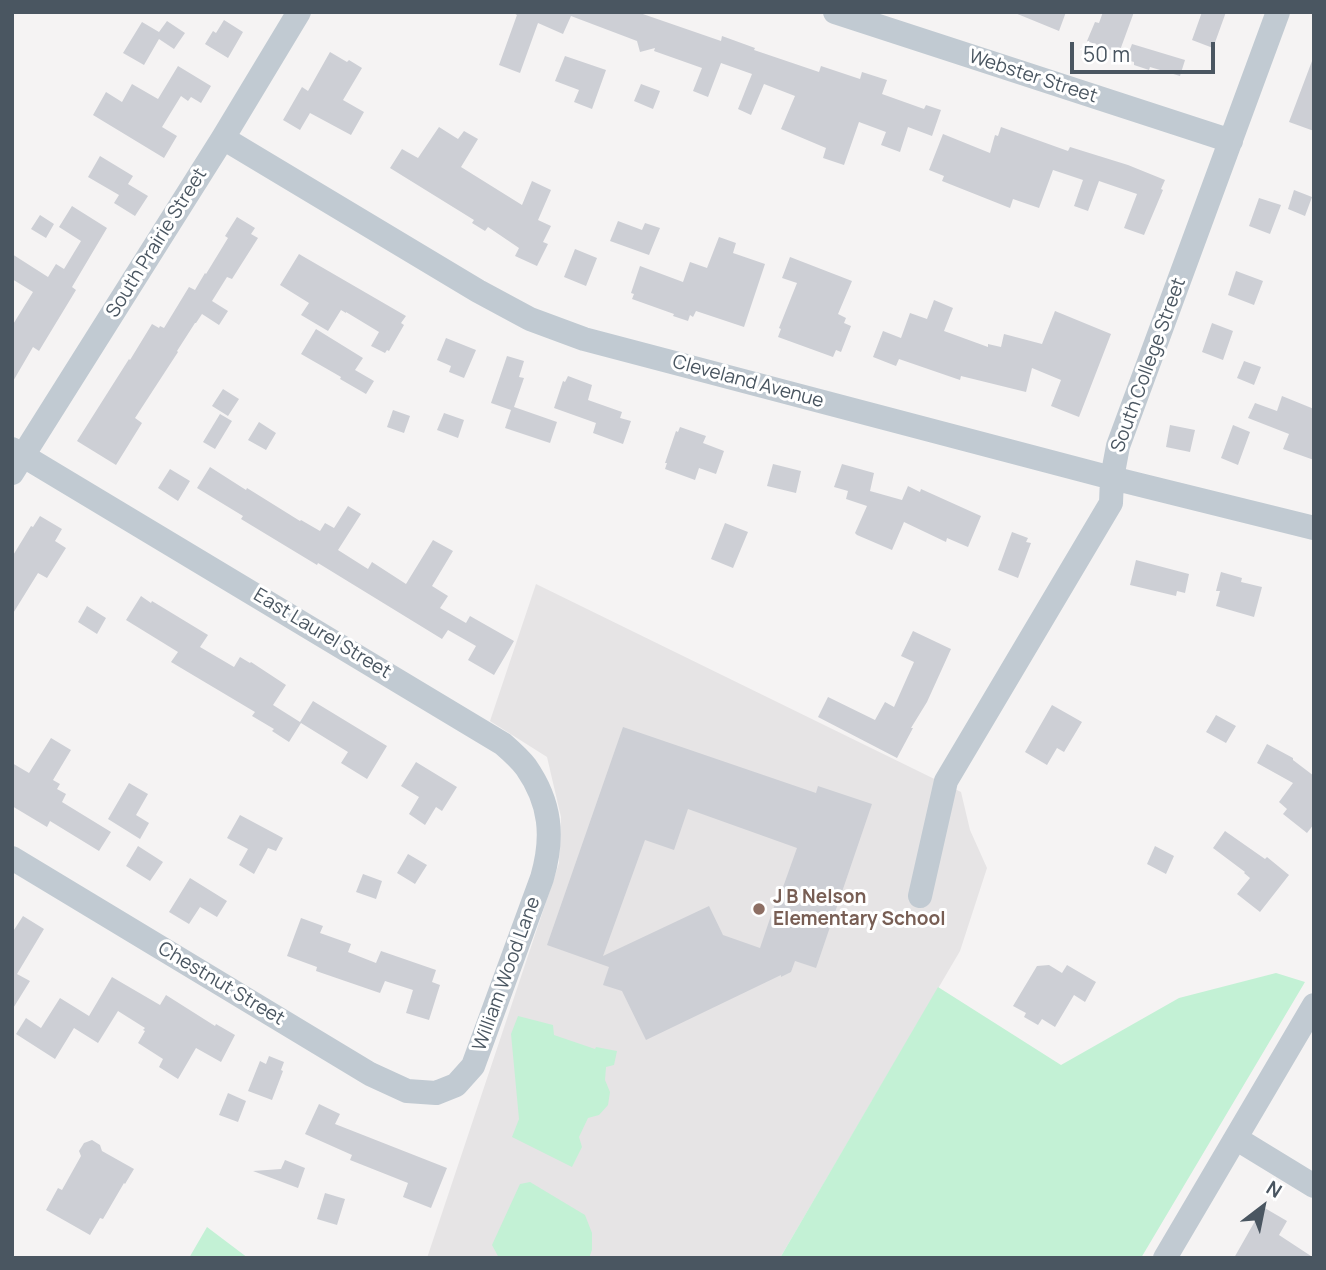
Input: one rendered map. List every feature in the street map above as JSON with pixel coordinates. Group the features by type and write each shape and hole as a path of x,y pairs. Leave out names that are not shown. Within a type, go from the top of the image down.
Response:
{"street":[{"name":"South Prairie Street","path":"16,459 223,138 299,12"},
{"name":"Webster Street","path":"835,12 1231,141"},
{"name":"South College Street","path":"920,896 946,781 1111,503 1118,446 1278,12"},
{"name":"Cleveland Avenue","path":"223,138 478,291 530,319 584,340 1314,528"},
{"name":"East Laurel Street","path":"16,459 503,744 525,766 539,789 548,814 550,836 542,878"},
{"name":"Chestnut Street","path":"12,858 370,1074 407,1091 436,1093"},
{"name":"William Wood Lane","path":"436,1093 456,1085 473,1066 542,878"},
{"path":"1165,1258 1314,1005"},
{"path":"1237,1139 1314,1186"}],"shaded area":[{"name":"J B Nelson Elementary School","path":"536,584 961,792 970,830 987,868 960,951 780,1258 427,1258 559,863 561,817 547,757 490,721"}],"green space":[{"path":"1276,973 1305,982 1141,1258 780,1258 938,987 1061,1065 1179,998"},
{"path":"518,1016 553,1025 554,1035 595,1049 617,1051 614,1065 606,1067 605,1080 610,1092 608,1105 599,1115 588,1118 579,1137 582,1147 572,1167 512,1137 519,1119 511,1034"},
{"path":"530,1182 585,1215 592,1233 589,1258 499,1258 492,1245 520,1184"},
{"path":"207,1227 248,1258 189,1258"}],"building":[{"path":"512,12 637,12 721,41 722,36 819,72 821,66 860,79 862,72 887,80 882,94 924,109 926,105 941,110 932,136 908,127 900,152 881,145 886,132 859,122 844,165 823,158 826,148 781,129 795,96 764,84 751,115 738,109 752,74 721,63 708,97 693,91 702,68 654,51 655,48 640,52 637,41 571,16 563,34 538,23 520,73 499,65 517,15"},
{"path":"1015,12 1066,12 1059,31"},
{"path":"1103,12 1134,12 1119,53 1087,41 1095,22 1099,23"},
{"path":"1202,12 1226,12 1213,48 1192,40"},
{"path":"224,20 243,32 228,58 205,44"},
{"path":"167,21 185,33 174,49 159,39 144,65 123,53 142,22 159,32"},
{"path":"1132,44 1185,60 1180,76 1150,67 1149,70 1126,60"},
{"path":"330,52 362,68 343,100 364,112 351,135 310,113 300,130 283,120 302,87 308,91"},
{"path":"565,56 606,70 592,109 574,102 579,90 555,81"},
{"path":"1314,61 1314,131 1289,122"},
{"path":"178,66 211,86 201,103 191,97 188,101 181,96 162,127 177,136 164,158 93,115 106,92 122,102 132,84 158,99"},
{"path":"641,84 660,91 653,109 634,101"},
{"path":"439,127 458,139 464,131 478,139 461,167 522,205 532,181 551,190 538,220 551,226 543,242 548,244 537,266 515,256 519,248 488,227 485,231 472,223 474,220 390,168 402,149 418,158"},
{"path":"1001,127 1068,151 1070,147 1128,165 1165,180 1144,235 1124,228 1137,194 1099,181 1088,211 1074,206 1083,180 1053,170 1039,208 1013,199 1010,208 942,181 944,176 929,170 943,134 990,153 995,135 998,136"},
{"path":"100,156 133,176 128,184 148,196 135,216 114,203 119,195 88,177"},
{"path":"1294,190 1312,197 1305,216 1288,209"},
{"path":"1259,198 1281,205 1270,234 1249,226"},
{"path":"72,206 107,228 72,287 76,290 39,351 33,347 12,383 12,326 33,292 12,279 12,254 48,277 56,264 64,269 81,241 59,227"},
{"path":"40,215 54,224 46,238 31,229"},
{"path":"237,217 255,228 251,234 258,238 232,279 227,277 212,301 228,311 219,325 202,314 195,323 135,418 142,423 116,465 77,441 152,324 164,328 189,287 195,290 228,238 225,236"},
{"path":"618,221 642,230 645,223 660,228 649,255 610,241"},
{"path":"719,237 736,243 733,253 765,264 744,327 696,311 693,317 690,315 688,321 632,299 634,294 631,293 640,266 683,282 690,262 707,268"},
{"path":"575,249 597,258 586,286 564,277"},
{"path":"299,254 406,316 401,323 404,325 389,351 385,353 371,346 379,332 346,312 341,310 328,331 301,315 309,303 280,285"},
{"path":"790,257 852,281 838,314 846,318 844,323 851,326 841,352 836,350 833,357 778,337 797,283 782,278"},
{"path":"1236,271 1263,281 1254,305 1228,295"},
{"path":"934,300 953,308 944,331 988,347 988,344 1001,347 1004,334 1042,344 1055,311 1111,334 1079,417 1051,406 1061,380 1032,368 1026,392 961,376 960,380 899,359 896,366 873,357 883,331 901,338 910,313 927,319"},
{"path":"1212,323 1233,331 1223,360 1202,352"},
{"path":"316,329 363,358 355,370 374,381 366,394 301,354"},
{"path":"446,338 476,350 464,378 449,372 451,366 437,360"},
{"path":"507,356 524,361 519,377 524,378 514,407 557,422 550,443 505,428 511,410 491,403"},
{"path":"1244,361 1261,367 1254,385 1237,378"},
{"path":"568,376 592,385 588,400 622,412 620,418 631,421 623,444 593,433 596,423 554,408 563,381 565,382"},
{"path":"223,389 239,399 228,416 212,406"},
{"path":"1282,396 1314,409 1314,460 1283,449 1289,434 1248,418 1255,403 1277,411"},
{"path":"393,410 410,416 404,433 387,427"},
{"path":"444,413 464,420 458,438 437,430"},
{"path":"220,414 232,421 215,449 203,442"},
{"path":"259,422 276,433 266,450 248,440"},
{"path":"1170,425 1195,430 1190,452 1166,447"},
{"path":"1233,425 1250,432 1238,465 1221,458"},
{"path":"680,427 706,436 703,443 724,451 716,474 699,468 695,480 665,469 676,431 678,432"},
{"path":"773,464 801,471 796,493 767,486"},
{"path":"842,464 874,473 870,491 902,500 908,486 920,492 921,489 981,516 968,547 947,538 946,542 904,522 892,550 857,535 855,533 867,506 846,499 848,491 834,487"},
{"path":"210,467 320,531 325,523 334,528 348,506 361,514 338,550 368,569 372,562 406,584 433,540 453,551 432,586 448,596 440,608 466,623 470,616 514,641 494,675 468,660 476,646 448,630 442,639 241,519 243,516 197,488"},
{"path":"170,469 190,481 178,501 158,488"},
{"path":"40,516 62,529 55,541 66,548 47,578 38,573 12,615 12,557"},
{"path":"725,523 748,532 733,568 711,559"},
{"path":"1012,532 1028,538 1026,542 1031,543 1018,578 998,570"},
{"path":"1136,560 1189,574 1185,593 1177,591 1176,596 1130,585"},
{"path":"1221,572 1242,578 1241,582 1262,587 1254,617 1216,606 1220,591 1216,591"},
{"path":"141,596 208,635 200,647 234,667 240,657 286,685 273,705 300,722 313,701 387,746 367,779 341,763 348,752 301,723 289,742 252,716 255,712 171,662 178,652 126,620"},
{"path":"87,606 106,618 97,634 78,622"},
{"path":"913,631 951,649 897,758 818,717 828,697 875,720 885,702 894,707 914,662 901,656"},
{"path":"1052,705 1082,722 1064,752 1057,748 1047,765 1025,752"},
{"path":"1216,715 1236,726 1226,743 1206,732"},
{"name":"J B Nelson Elementary School","path":"623,727 816,793 818,786 872,804 816,968 795,961 791,972 646,1040 622,991 603,985 609,967 547,945","holes":["688,809 797,848 760,948 723,935 709,906 603,956 645,840 674,850"]},
{"path":"51,738 71,750 53,780 60,784 57,789 66,794 62,802 111,832 99,851 50,821 47,827 12,806 12,763 29,773"},
{"path":"1267,744 1293,758 1314,776 1314,824 1307,833 1283,814 1287,809 1279,802 1293,783 1257,763"},
{"path":"416,762 457,787 442,811 436,807 425,825 409,814 419,797 401,786"},
{"path":"129,783 148,794 136,815 149,823 140,839 108,819"},
{"path":"240,815 283,838 276,851 268,848 254,874 239,865 248,849 227,838"},
{"path":"1225,831 1265,859 1267,857 1289,875 1260,912 1237,894 1250,878 1213,848"},
{"path":"138,846 163,862 150,881 126,866"},
{"path":"1155,846 1174,856 1166,874 1147,864"},
{"path":"408,854 427,865 415,884 397,873"},
{"path":"363,874 382,881 376,899 356,892"},
{"path":"190,878 227,901 217,917 200,907 189,924 169,912"},
{"path":"23,916 44,929 17,974 30,981 12,1010 12,933"},
{"path":"301,918 323,926 320,933 351,944 348,952 376,963 381,951 436,970 432,982 440,985 429,1020 406,1013 413,990 385,981 380,993 316,971 317,967 287,956"},
{"path":"1049,965 1062,973 1067,965 1096,982 1085,1002 1074,995 1055,1027 1042,1019 1038,1025 1024,1017 1026,1013 1013,1006 1037,966"},
{"path":"112,977 160,1005 166,995 215,1026 216,1024 235,1035 221,1062 196,1048 178,1079 159,1067 163,1059 138,1043 145,1028 118,1011 98,1043 74,1028 55,1059 16,1034 26,1018 41,1028 60,998 89,1016"},
{"path":"269,1056 284,1062 272,1100 248,1091 260,1061 266,1064"},
{"path":"228,1093 246,1101 238,1122 219,1115"},
{"path":"319,1104 340,1114 335,1124 447,1168 431,1208 403,1197 408,1183 350,1160 352,1155 305,1134"},
{"path":"92,1140 100,1145 102,1151 134,1169 90,1235 46,1210 58,1188 62,1190 81,1156 79,1151 84,1143"},
{"path":"285,1160 305,1168 298,1188 253,1171 281,1169"},
{"path":"325,1193 345,1199 337,1225 317,1219"},
{"path":"1263,1207 1287,1221 1279,1235 1314,1258 1234,1258"}],"place":[{"name":"J B Nelson Elementary School","path":"759,909"}]}
